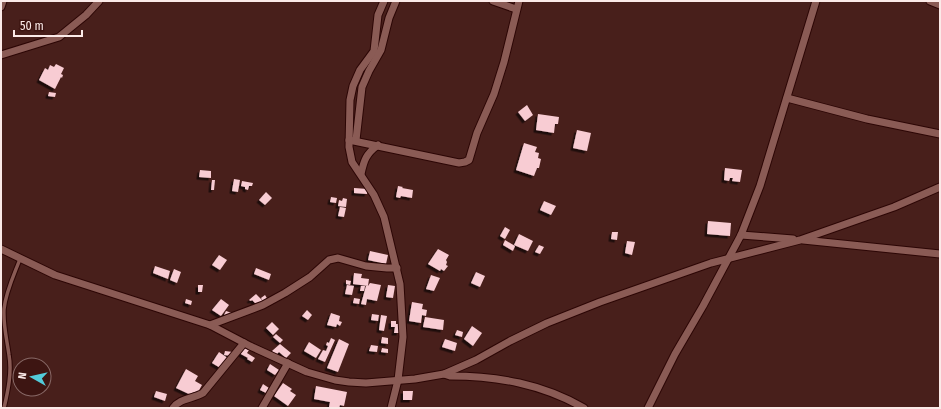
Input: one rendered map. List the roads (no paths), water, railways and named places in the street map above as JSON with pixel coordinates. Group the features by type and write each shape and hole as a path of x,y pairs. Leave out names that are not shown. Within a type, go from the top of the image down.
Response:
{"street":[{"path":"1,7 3,1"},
{"path":"1,55 59,37 86,15 99,1"},
{"path":"352,140 350,100 353,86 360,70 374,51 378,15 384,1"},
{"path":"391,408 398,380 403,336 400,284 384,217 374,195 352,162 350,154 362,87 381,50 389,18 396,1"},
{"path":"493,1 516,9"},
{"path":"352,140 459,162 469,160 477,133 494,94 504,62 518,1"},
{"path":"648,408 674,354 742,235 760,186 816,1"},
{"path":"930,1 940,5"},
{"path":"787,98 867,119 940,134"},
{"path":"361,174 366,157 370,151 378,145"},
{"path":"1,249 66,279 139,301 210,325 244,343 307,372 349,382 398,380 444,374 476,360 516,338 563,316 712,263 800,240 894,207 940,187"},
{"path":"742,235 940,254"},
{"path":"210,325 263,305 285,293 310,277 329,260 338,258 366,266 397,268"},
{"path":"173,408 179,402 203,393 244,343"},
{"path":"262,408 288,364"},
{"path":"444,374 450,376 486,378 524,384 552,392 584,408"}],"lane":[{"path":"4,408 8,390 10,357 5,332 4,309 9,285 20,258"}]}
